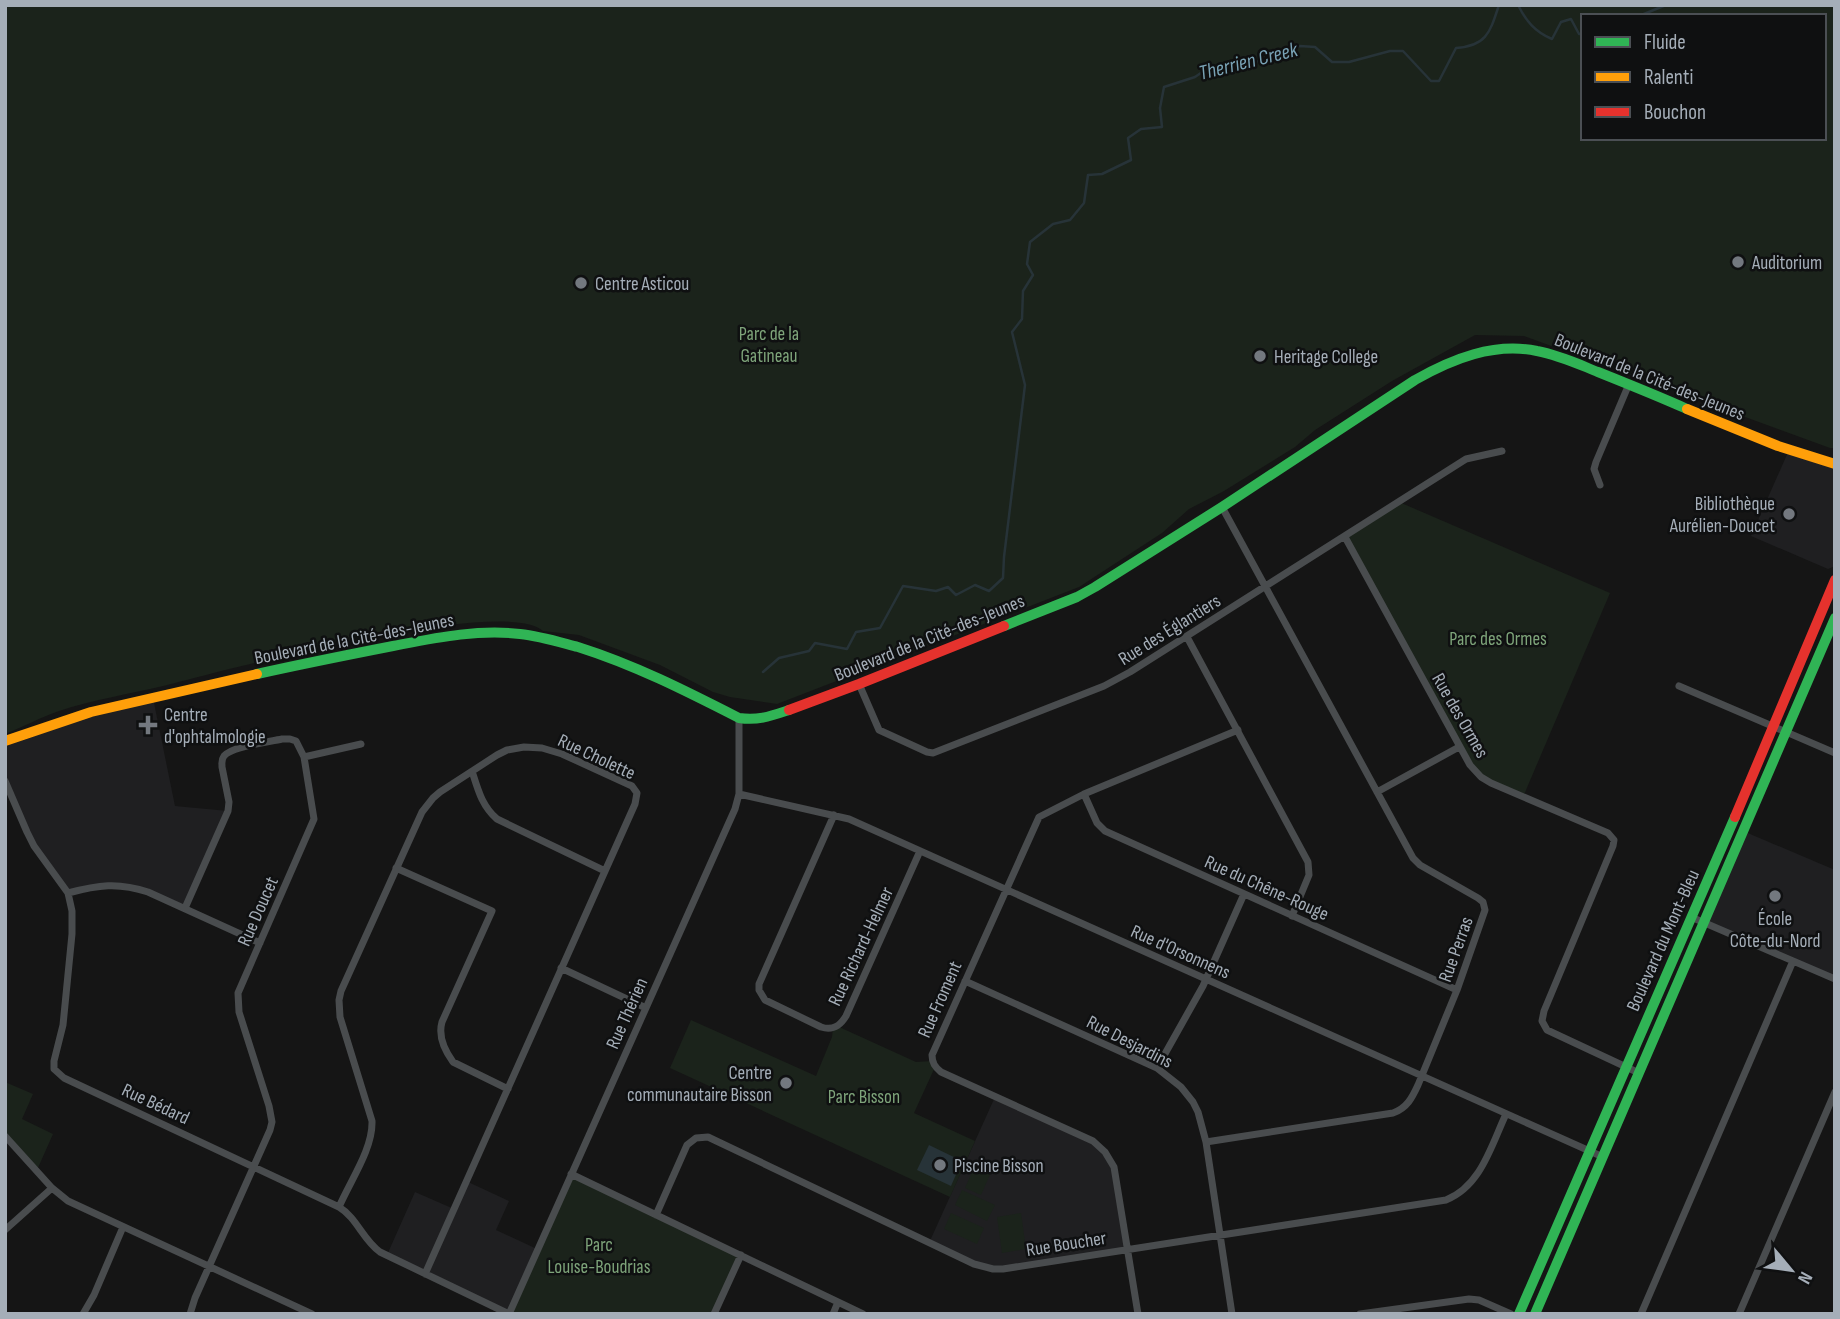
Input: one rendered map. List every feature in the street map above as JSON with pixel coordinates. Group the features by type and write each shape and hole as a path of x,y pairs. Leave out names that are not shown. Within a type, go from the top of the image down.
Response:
{"street":[{"name":"Boulevard de la Cité-des-Jeunes","path":"5,741 92,712 310,662 447,636 494,632 536,636 606,655 666,681 739,718 752,720 777,715 1077,597 1222,507 1415,380 1472,353 1504,349 1537,351 1563,358 1759,439 1835,464"},
{"path":"1600,485 1594,469 1595,462 1629,384"},
{"name":"Rue des Églantiers","path":"859,684 879,730 933,753 1104,686 1187,638 1466,459 1502,451"},
{"name":"Boulevard de la Cité-des-Jeunes","path":"1807,456 1835,457"},
{"name":"Rue Perras","path":"1206,1142 1393,1114 1404,1108 1422,1076 1457,990 1485,906 1478,898 1416,862 1222,507"},
{"name":"Rue des Ormes","path":"1345,537 1471,765 1486,780 1608,833 1614,840 1542,1021 1547,1030 1626,1067"},
{"name":"Boulevard du Mont-Bleu","path":"1519,1314 1835,580"},
{"name":"Boulevard du Mont-Bleu","path":"1535,1314 1835,618"},
{"path":"1187,638 1310,866 1309,875 1292,916"},
{"path":"1679,686 1835,753"},
{"name":"Rue Thérien","path":"509,1314 735,809 739,794 739,718"},
{"name":"Rue Froment","path":"1138,1314 1111,1159 1093,1141 948,1076 935,1067 932,1055 1039,817 1083,794 1238,730"},
{"path":"185,908 229,807 222,767 224,757 233,750 289,738 296,741 304,757 361,744"},
{"name":"Rue Cholette","path":"339,1207 368,1145 372,1129 372,1121 340,1017 339,1000 396,868 427,805 440,792 507,750 533,747 562,754 632,786 637,793 635,804 425,1274"},
{"path":"1377,792 1459,747"},
{"name":"Rue Doucet","path":"190,1314 272,1122 239,1012 238,993 314,819 304,757"},
{"path":"472,771 481,800 497,820 605,871"},
{"name":"Rue Bédard","path":"5,781 34,846 68,893 72,911 63,1025 54,1069 64,1078 339,1207 354,1219 373,1247 509,1314"},
{"name":"Rue d'Orsonnens","path":"739,794 849,819 1603,1157"},
{"name":"Rue du Chêne-Rouge","path":"1083,794 1103,830 1457,990"},
{"name":"Rue Richard-Helmer","path":"834,815 759,990 765,1000 821,1027 837,1027 846,1016 920,851"},
{"path":"396,868 492,911 442,1022 440,1034 453,1062 508,1089"},
{"path":"68,893 106,885 122,885 146,891 260,943"},
{"path":"1157,1068 1205,979 1244,894"},
{"path":"1691,917 1835,979"},
{"path":"1641,1314 1793,961"},
{"path":"561,968 646,1008"},
{"name":"Rue Desjardins","path":"965,981 1157,1068 1181,1087 1198,1112 1206,1142 1232,1314"},
{"path":"1626,1067 1639,1073"},
{"path":"1739,1314 1835,1092"},
{"name":"Rue Boucher","path":"656,1215 687,1145 702,1137 714,1140 929,1243 984,1267 1003,1269 1437,1202 1465,1190 1476,1177 1506,1114"},
{"path":"5,1136 68,1202 312,1314"},
{"path":"571,1174 863,1314"},
{"path":"5,1230 52,1188"},
{"path":"83,1314 94,1295 122,1227"},
{"path":"714,1314 741,1255"},
{"path":"1360,1314 1479,1300 1511,1314"},
{"path":"833,1314 838,1302"},
{"path":"290,1314 292,1305"}],"shaded area":[{"path":"1789,450 1835,464 1835,566 1828,569 1751,536"},
{"path":"153,698 175,806 228,811 185,908 122,885 68,893 34,846 5,781 5,741"},
{"name":"École Côte-du-Nord","path":"1743,831 1835,870 1835,979 1705,923"},
{"path":"995,1097 1093,1141 1111,1159 1128,1249 993,1269 929,1243"},
{"name":"Piscine Bisson","path":"929,1145 962,1161 951,1186 917,1170"},
{"path":"466,1181 509,1201 496,1230 537,1249 509,1314 387,1255 415,1192 454,1209"}],"green space":[{"name":"Parc de la Gatineau","path":"5,5 1835,5 1835,448 1524,336 1475,335 1392,381 1315,430 1295,447 1224,491 1189,509 1162,533 1079,587 777,704 713,692 660,665 579,635 543,631 518,622 475,622 360,639 98,700 46,716 5,734"},
{"name":"Parc des Ormes","path":"1399,502 1610,593 1523,797 1491,783 1470,765 1345,537"},
{"name":"Parc Bisson","path":"691,1020 816,1076 833,1028 837,1026 916,1062 932,1061 935,1067 914,1113 975,1141 950,1197 670,1068"},
{"path":"5,1082 33,1094 22,1119 53,1134 37,1170 5,1136"},
{"path":"976,1163 992,1170 981,1195 965,1188"},
{"name":"Parc Louise-Boudrias","path":"571,1174 741,1255 714,1314 509,1314"},
{"path":"962,1190 995,1205 987,1221 955,1205"},
{"path":"951,1213 984,1228 977,1244 944,1229"},
{"path":"1021,1213 1026,1249 1002,1253 997,1217"}],"waterway":[{"name":"Therrien Creek","path":"763,672 779,658 809,651 815,643 847,649 856,632 880,628 903,586 936,591 948,587 956,595 975,585 989,591 1003,578 1025,385 1012,332 1022,319 1023,291 1033,275 1027,264 1030,242 1053,224 1070,220 1084,203 1088,175 1102,174 1131,160 1128,138 1141,129 1162,127 1160,108 1164,87 1195,77 1208,68 1273,59 1282,50 1300,46 1315,47 1332,62 1349,62 1390,51 1403,51 1431,81 1439,81 1456,48 1475,44 1486,36 1499,5"},
{"name":"Therrien Creek","path":"1518,5 1532,25 1552,39 1561,22 1571,19 1581,34"},
{"name":"Therrien Creek","path":"1644,14 1666,5"}],"traffic: fast":[{"path":"1004,626 1077,597 1095,587 1415,380 1474,354 1521,349 1561,357 1687,409"},
{"path":"1535,1314 1835,618"},
{"path":"257,674 440,637 504,633 542,638 599,654 660,679 739,718 758,718 789,710"},
{"path":"1519,1314 1735,817"}],"traffic: slow":[{"path":"1687,409 1778,446 1835,464"},
{"path":"5,741 91,712 257,674"}],"traffic: jam":[{"path":"1735,817 1835,580"},
{"path":"789,710 1004,626"}],"place":[{"name":"Auditorium","path":"1738,262"},
{"name":"Centre Asticou","path":"581,283"},
{"name":"Heritage College","path":"1260,356"},
{"name":"Bibliothèque Aurélien-Doucet","path":"1789,514"},
{"name":"Centre d'ophtalmologie","path":"148,725"},
{"name":"École Côte-du-Nord","path":"1775,896"},
{"name":"Centre communautaire Bisson","path":"786,1083"},
{"name":"Piscine Bisson","path":"940,1165"}]}
